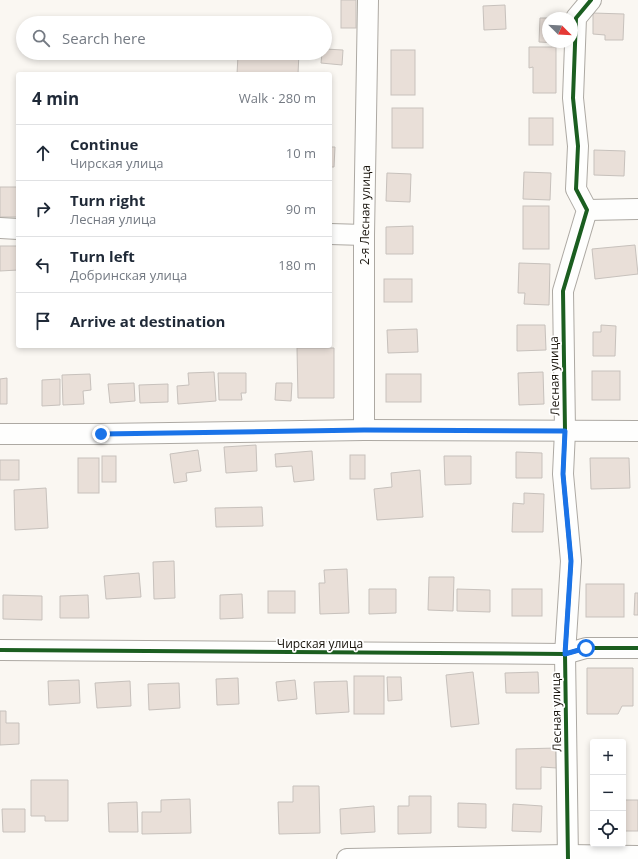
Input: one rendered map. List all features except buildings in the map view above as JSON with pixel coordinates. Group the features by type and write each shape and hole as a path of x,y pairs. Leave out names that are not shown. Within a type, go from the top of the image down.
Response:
{"street":[{"name":"2-я Лесная улица","path":"364,430 364,235 368,0"},
{"path":"591,0 576,18 573,98 578,146 576,188 587,210 638,209"},
{"name":"Лесная улица","path":"568,857 565,654 571,561 563,474 565,431 563,291 587,210"},
{"path":"0,228 16,229"},
{"path":"332,234 364,235"},
{"path":"0,434 364,430 638,431"},
{"name":"Чирская улица","path":"0,650 565,654 586,648 638,648"},
{"path":"347,859 638,856"}],"cycle path":[{"path":"568,859 565,654 571,561 563,474 565,431 563,291 587,210 576,189 578,146 573,98 576,18 591,0"},
{"path":"0,650 565,654 586,648 638,648"}],"route":[{"path":"101,434 364,430 565,431 563,474 571,561 565,654 586,648"}]}
